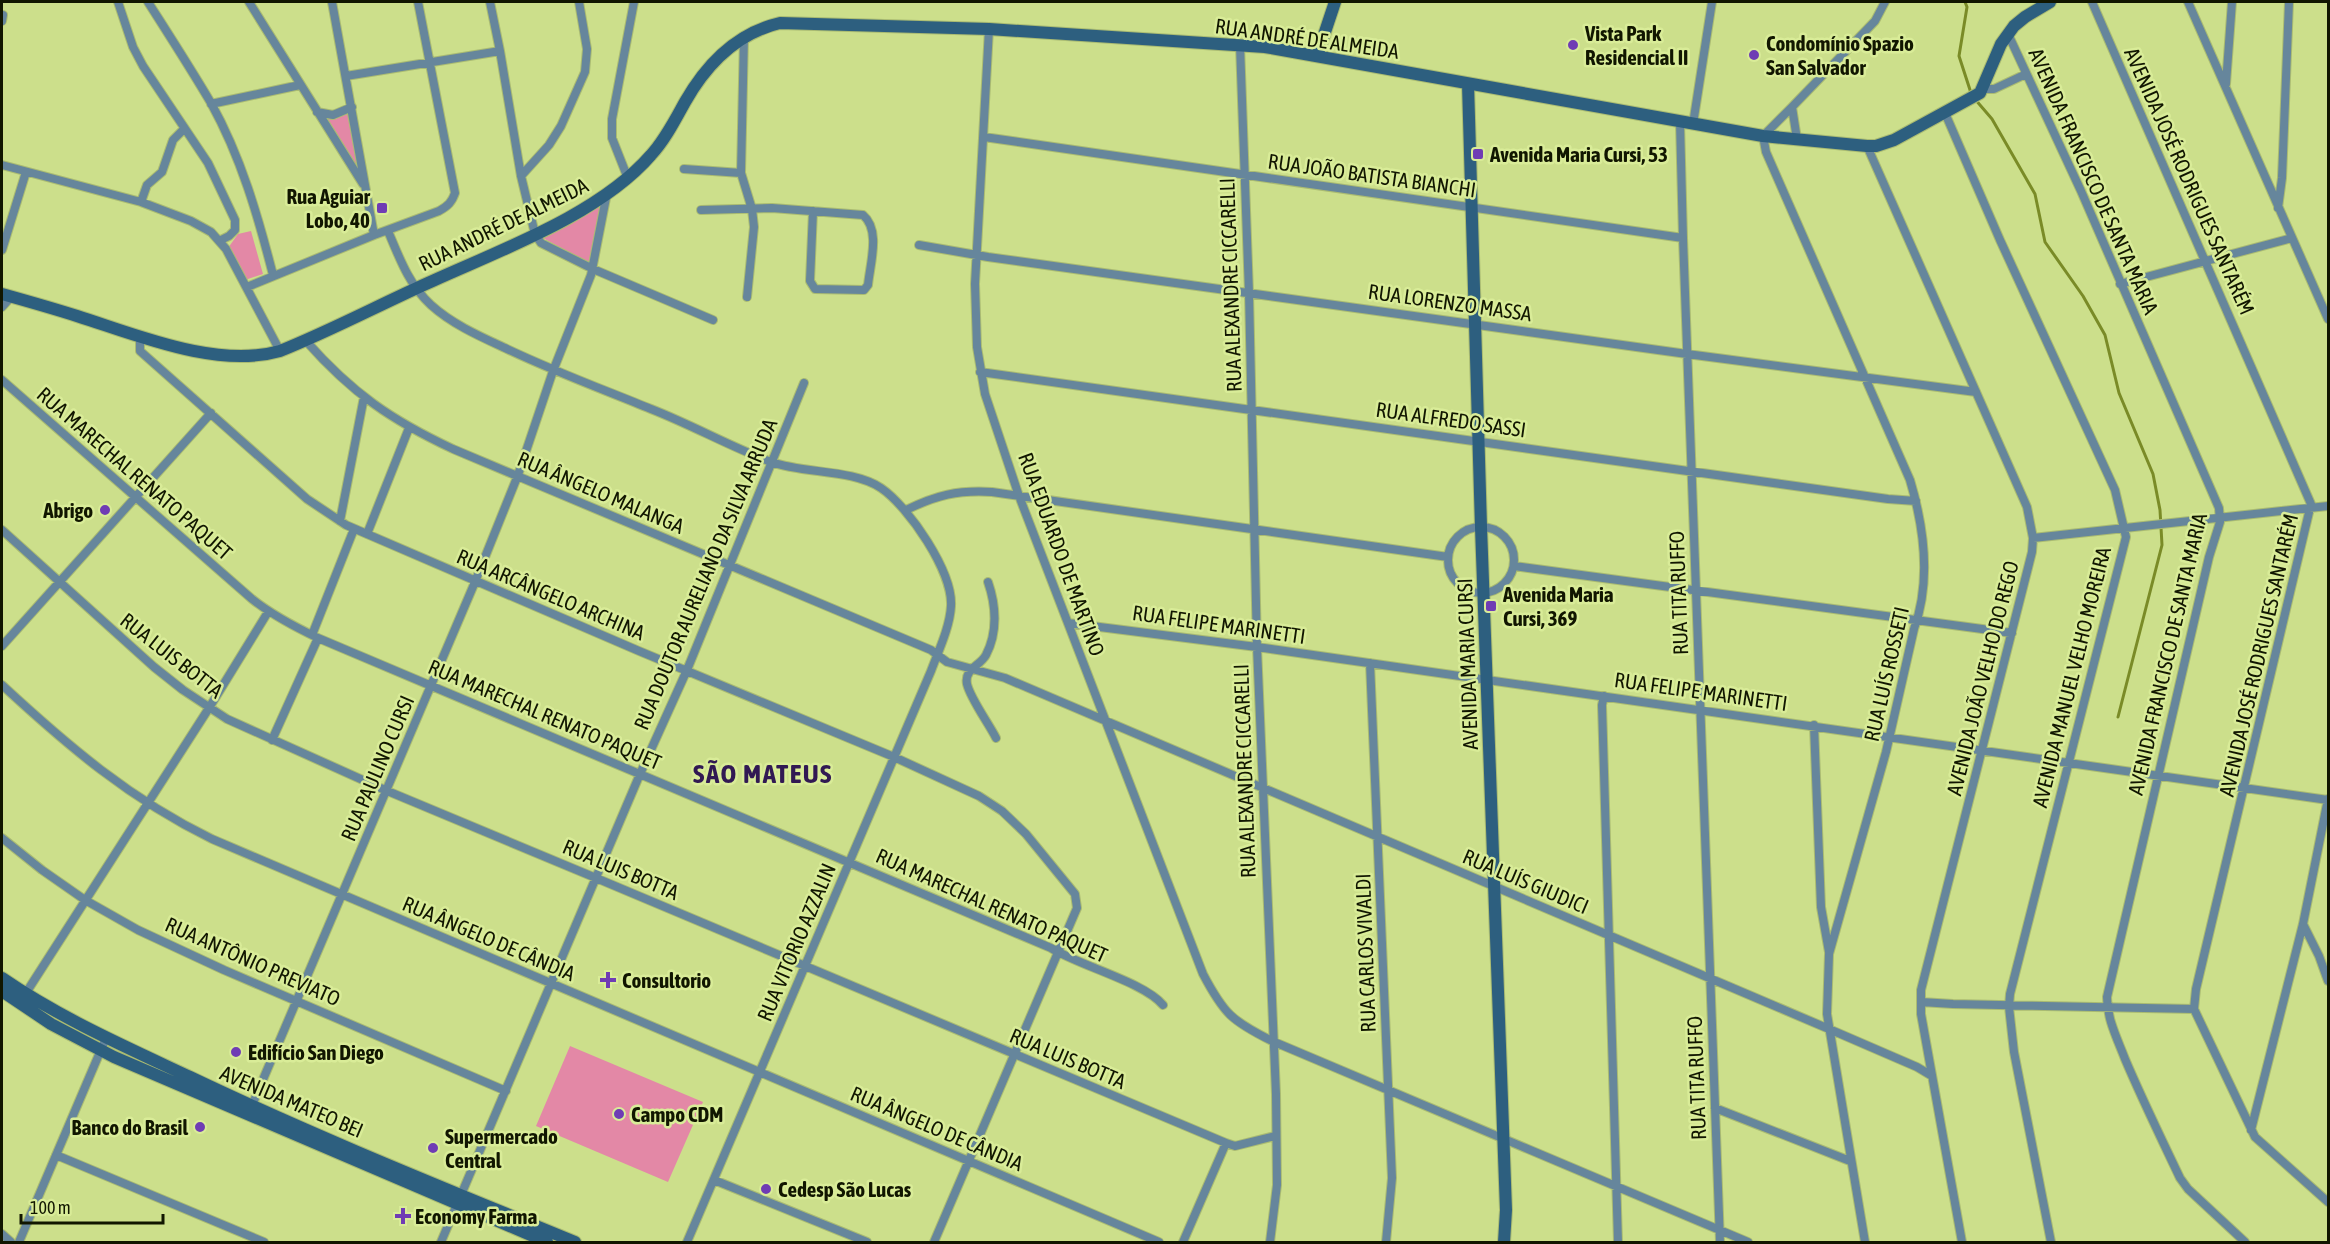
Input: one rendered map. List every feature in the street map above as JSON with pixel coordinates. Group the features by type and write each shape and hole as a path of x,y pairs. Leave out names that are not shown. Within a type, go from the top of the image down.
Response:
{"main road":[{"path":"1317,56 1335,2"},
{"path":"1981,91 1993,61 2008,34 2025,17 2050,2"},
{"name":"RUA ANDRÉ DE ALMEIDA","path":"6,296 140,337 226,355 248,357 280,351 536,234 608,193 651,155 669,131 703,75 732,45 763,27 780,23 989,29 1240,45 1317,56 1763,136 1867,146 1885,144 1945,113 1981,91"},
{"name":"AVENIDA MARIA CURSI","path":"1468,84 1483,593 1506,1210 1504,1242"},
{"name":"AVENIDA MATEO BEI","path":"2,978 22,999 99,1051 250,1110 459,1199 575,1242"},
{"name":"AVENIDA MATEO BEI","path":"2,992 106,1038 250,1110"},
{"name":"AVENIDA MATEO BEI","path":"459,1199 547,1242"}],"street":[{"path":"118,2 133,47 208,163 235,220 235,230 219,241"},
{"path":"148,2 211,104 247,183 257,211 273,275"},
{"path":"249,2 366,187"},
{"path":"332,2 374,235"},
{"path":"247,287 439,211 453,200 455,193 418,2"},
{"path":"490,2 521,177 536,234 541,243 593,269 713,320"},
{"path":"521,177 549,145 561,126 585,72 587,49 579,2"},
{"path":"627,176 612,138 612,119 634,2"},
{"path":"1693,124 1712,2"},
{"path":"1763,136 1875,21 1885,2"},
{"name":"AVENIDA JOSÉ RODRIGUES SANTARÉM","path":"2092,2 2312,508 2196,989 2194,1009"},
{"path":"2188,2 2328,319"},
{"path":"2226,87 2232,2"},
{"path":"2278,208 2283,178 2289,2"},
{"name":"RUA EDUARDO DE MARTINO","path":"989,29 976,254 976,326 980,372 985,394 1020,496 1104,722 1209,985 1223,1009 1231,1018 1272,1041 1748,1242"},
{"name":"AVENIDA FRANCISCO DE SANTA MARIA","path":"2008,34 2080,190 2219,508 2220,518 2107,997 2107,1007 2113,1030 2180,1178 2188,1189 2245,1242"},
{"path":"744,36 741,173 752,209 754,227 747,297"},
{"name":"RUA ALEXANDRE CICCARELLI","path":"1240,45 1249,293 1257,647 1277,1185 1270,1242"},
{"path":"2210,52 2220,52 2229,46"},
{"path":"346,76 500,51"},
{"path":"1981,91 1994,89 2026,74"},
{"path":"211,104 300,85"},
{"path":"317,112 333,115 352,107"},
{"path":"1792,107 1797,139"},
{"name":"AVENIDA MANUEL VELHO MOREIRA","path":"1945,113 2000,240 2115,490 2126,537 2067,762 2010,994 2014,1052 2052,1242"},
{"name":"RUA TITA RUFFO","path":"1680,122 1720,1242"},
{"path":"141,202 147,185 162,172 173,140 184,129"},
{"name":"RUA LUÍS ROSSETI","path":"1763,136 1766,152 1910,480 1920,518 1924,577 1920,611 1889,736 1829,954 1827,989 1829,1029 1865,1242"},
{"name":"RUA JOÃO BATISTA BIANCHI","path":"984,137 1683,238"},
{"name":"AVENIDA JOÃO VELHO DO REGO","path":"1867,146 2026,507 2033,538 2032,552 2012,633 1921,990 1932,1076 1962,1242"},
{"path":"2,165 141,202 191,221 211,232 226,249 280,351"},
{"path":"684,169 741,173"},
{"path":"2,250 26,172"},
{"name":"RUA PAULINO CURSI","path":"250,1110 385,790 432,685 518,475 593,269 608,193"},
{"path":"701,210 752,209 813,211 863,215 869,220 873,231 867,288 815,290 810,281 813,211"},
{"path":"388,231 416,289"},
{"path":"2120,284 2292,238"},
{"name":"RUA LORENZO MASSA","path":"919,245 1687,354 1976,392"},
{"name":"RUA VITORIO AZZALIN","path":"416,289 430,304 459,325 554,371 653,410 773,463 849,477 881,488 906,510 938,563 950,592 949,620 937,656 687,1242"},
{"path":"2,307 6,296"},
{"name":"RUA ARCÂNGELO ARCHINA","path":"140,337 140,351 307,499 354,529 894,757 979,796 1002,811 1026,834 1069,886 1076,898 1077,908 1058,953"},
{"name":"RUA ÂNGELO MALANGA","path":"306,341 326,363 364,397 409,428 453,449 930,650 947,662 1005,678 1104,722"},
{"name":"RUA ALFREDO SASSI","path":"980,372 1692,472 1916,501"},
{"name":"RUA MARECHAL RENATO PAQUET","path":"2,380 268,612 315,637 849,862 1150,993 1163,1005"},
{"name":"RUA DOUTOR AURELIANO DA SILVA ARRUDA","path":"441,1242 640,774 687,670 804,383"},
{"path":"340,521 364,397"},
{"path":"2,646 211,413"},
{"path":"367,534 409,428"},
{"path":"906,510 937,496 971,491 1448,557"},
{"path":"2033,538 2328,506"},
{"path":"1481,527 1491,528 1507,539 1512,547 1514,566 1510,577 1503,585 1494,591 1483,593 1472,592 1462,587 1454,579 1449,568 1448,557 1456,539 1472,528 1481,527"},
{"path":"272,740 315,637 354,529"},
{"name":"RUA LUIS BOTTA","path":"2,530 154,667 209,708 272,740 385,790 1226,1143 1235,1146 1275,1136"},
{"path":"1514,566 2012,633"},
{"path":"988,582 994,606 994,629 985,657 972,668 967,677 968,688 996,738"},
{"path":"22,999 268,612"},
{"name":"RUA FELIPE MARINETTI","path":"1068,623 1487,679 2328,799"},
{"name":"RUA CARLOS VIVALDI","path":"1371,663 1392,1178 1386,1242"},
{"name":"RUA ÂNGELO DE CÂNDIA","path":"2,685 70,746 147,804 212,839 1159,1242"},
{"path":"1604,696 1602,705 1618,1242"},
{"name":"RUA LUÍS GIUDICI","path":"1104,722 1829,1029 1917,1067 1932,1076"},
{"path":"1814,725 1822,914 1829,954"},
{"path":"2251,1130 2302,924 2328,799"},
{"name":"RUA ANTÔNIO PREVIATO","path":"2,838 85,900 175,948 506,1092"},
{"path":"1822,914 1831,918 1841,913"},
{"path":"2302,924 2319,956 2328,981"},
{"path":"934,1242 1058,953"},
{"path":"1921,1002 2194,1009 2251,1130 2261,1144 2328,1202"},
{"path":"19,1242 106,1038"},
{"path":"1715,1108 1850,1161"},
{"path":"1183,1242 1226,1143"},
{"path":"56,1155 264,1242"},
{"path":"714,1179 867,1242"},
{"path":"2,1234 11,1242"}],"shaded area":[{"path":"347,111 358,171 324,119 336,119"},
{"path":"600,203 589,263 541,237"},
{"path":"251,231 263,274 245,280 228,248 238,234"},
{"name":"Campo CDM","path":"570,1046 703,1102 668,1182 536,1126"}],"waterway":[{"path":"1965,2 1967,7 1959,56 1971,93"},
{"path":"1974,98 1992,119 2035,194 2045,242 2083,296 2105,335 2119,393 2153,474 2160,510 2162,545 2118,717"}],"place":[{"name":"Vista Park Residencial II","path":"1573,45"},
{"name":"Condomínio Spazio San Salvador","path":"1754,55"},
{"name":"Avenida Maria Cursi, 53","path":"1478,154"},
{"name":"Rua Aguiar Lobo, 40","path":"382,208"},
{"name":"Abrigo","path":"105,510"},
{"name":"Avenida Maria Cursi, 369","path":"1491,606"},
{"name":"Consultorio","path":"608,980"},
{"name":"Edifício San Diego","path":"236,1052"},
{"name":"Campo CDM","path":"619,1114"},
{"name":"Banco do Brasil","path":"200,1127"},
{"name":"Supermercado Central","path":"433,1148"},
{"name":"Cedesp São Lucas","path":"766,1189"},
{"name":"Economy Farma","path":"403,1216"}],"district":[{"name":"SÃO MATEUS","path":"763,773"}]}
